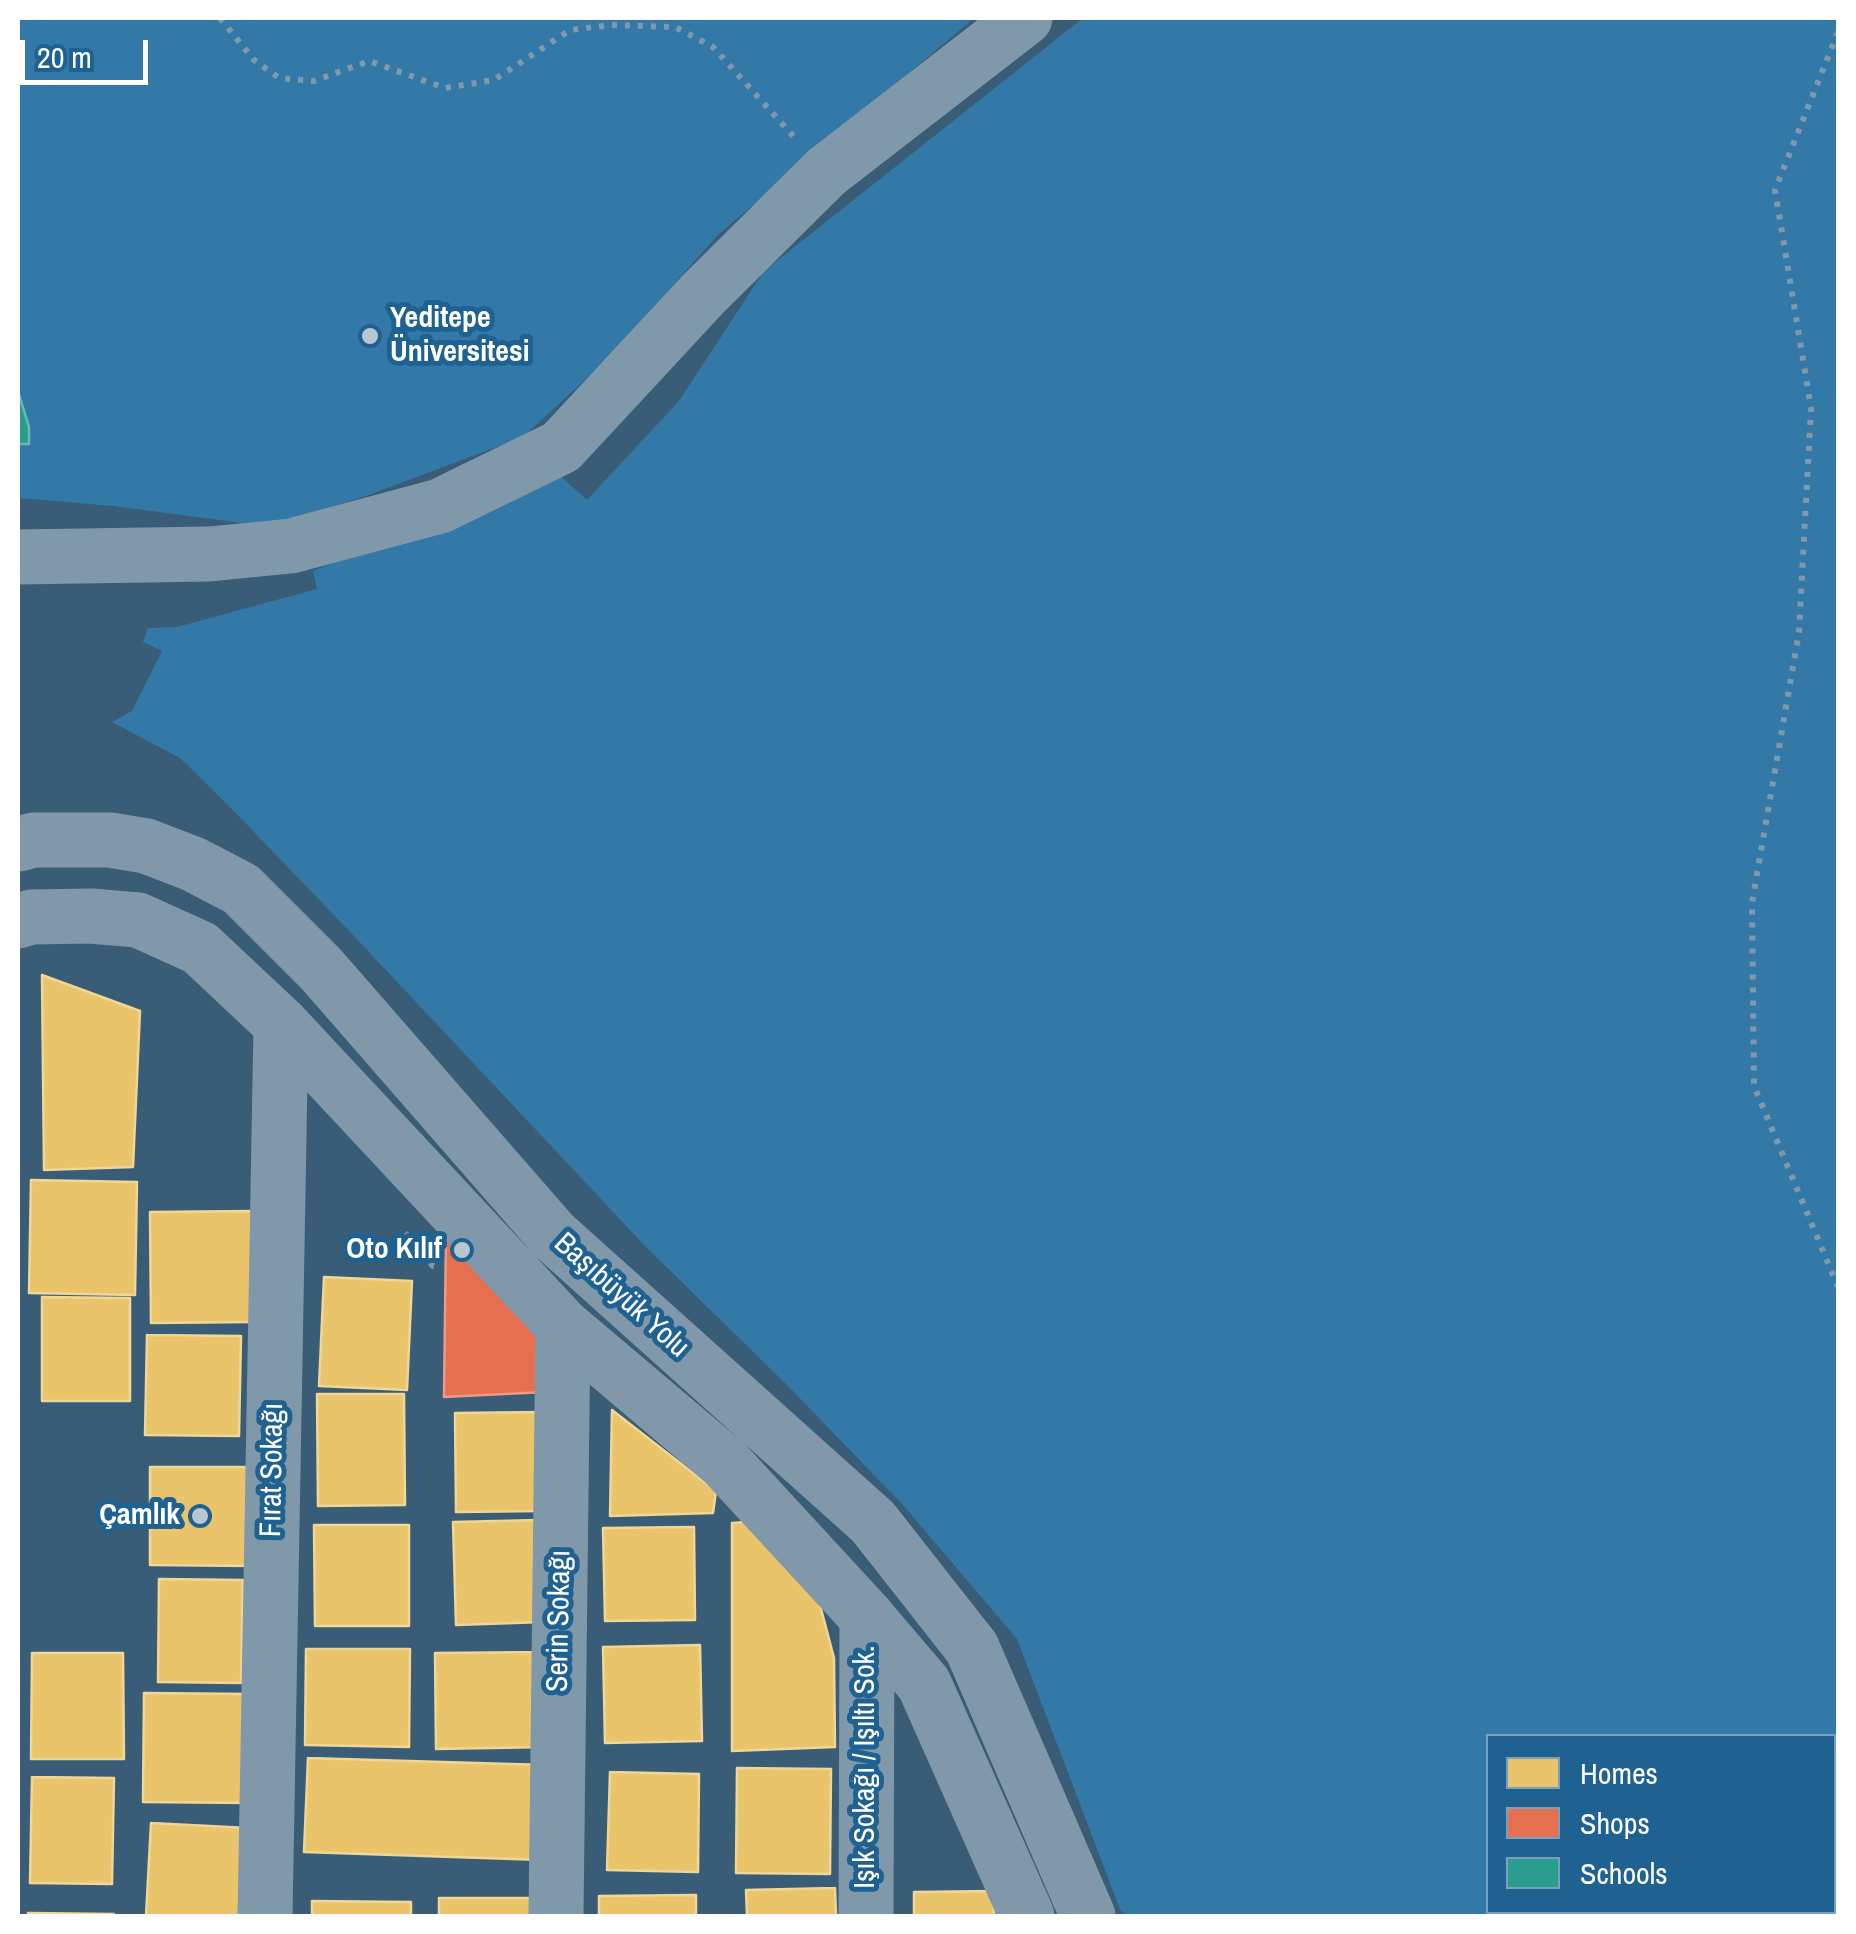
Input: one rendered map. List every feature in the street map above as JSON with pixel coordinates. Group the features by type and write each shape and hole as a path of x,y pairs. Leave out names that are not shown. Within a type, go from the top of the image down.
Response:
{"main road":[{"name":"Başıbüyük Yolu","path":"18,844 34,840 110,840 146,846 193,864 240,889 320,968 553,1236 873,1522 972,1648 1088,1916"},
{"path":"91,916 110,840"},
{"name":"Başıbüyük Yolu","path":"18,921 31,917 91,916 138,920 200,948 281,1024 563,1326 724,1463 924,1684 1027,1916"}],"street":[{"path":"18,556 209,554 292,546 440,506 560,447 703,294 826,172 1025,18"},
{"name":"Fırat Sokağı","path":"265,1916 281,1024"},
{"name":"Serin Sokağı","path":"556,1916 563,1326"},
{"name":"Işık Sokağı / Işıltı Sok.","path":"866,1916 867,1618"}],"path":[{"path":"220,18 254,60 278,78 314,82 370,60 446,88 494,80 570,30 612,25 674,27 714,48 826,172"},
{"path":"1838,32 1775,190 1811,408 1799,632 1752,903 1754,1086 1838,1287"}],"shaded area":[{"name":"Yeditepe Üniversitesi","path":"18,18 974,18 719,234 601,365 523,437 366,496 288,520 243,523 18,498"},
{"path":"1083,18 1838,18 1838,1916 1126,1916 1120,1909 1017,1639 903,1505 646,1247 229,806 180,758 112,722 132,711 162,651 143,642 148,628 177,627 317,589 313,571 557,473 587,500 679,401 764,271"}],"building: Homes":[{"path":"42,975 140,1011 133,1167 44,1170"},
{"path":"31,1180 137,1182 135,1295 29,1293"},
{"path":"254,1211 255,1322 151,1323 150,1212"},
{"path":"324,1277 412,1281 407,1390 319,1386"},
{"path":"42,1297 130,1298 130,1401 42,1401"},
{"path":"147,1335 241,1336 239,1436 145,1435"},
{"path":"317,1394 404,1394 405,1505 318,1506"},
{"path":"612,1410 716,1491 713,1513 610,1516"},
{"path":"542,1412 543,1511 456,1512 455,1413"},
{"name":"Çamlık","path":"150,1467 251,1467 250,1566 150,1565"},
{"path":"540,1520 544,1622 456,1625 453,1522"},
{"path":"770,1520 815,1586 834,1658 835,1747 732,1751 732,1523"},
{"path":"314,1525 409,1525 409,1626 315,1626"},
{"path":"694,1527 695,1620 605,1621 603,1528"},
{"path":"159,1579 243,1580 241,1683 158,1682"},
{"path":"700,1645 702,1741 605,1743 603,1647"},
{"path":"306,1649 410,1649 409,1747 305,1745"},
{"path":"548,1652 549,1747 436,1749 435,1653"},
{"path":"32,1653 123,1653 124,1759 31,1759"},
{"path":"144,1693 251,1694 249,1803 143,1802"},
{"path":"308,1758 545,1765 542,1860 304,1852"},
{"path":"737,1768 831,1769 830,1874 736,1873"},
{"path":"610,1772 699,1774 698,1872 607,1870"},
{"path":"32,1777 114,1778 112,1884 30,1883"},
{"path":"151,1823 248,1828 244,1916 146,1916"},
{"path":"835,1888 836,1916 747,1916 746,1890"},
{"path":"994,1891 994,1916 914,1916 914,1892"},
{"path":"696,1895 696,1916 599,1916 599,1896"},
{"path":"439,1898 544,1898 544,1916 439,1916"},
{"path":"312,1901 411,1902 411,1916 312,1916"},
{"path":"114,1914 114,1916 28,1916"}],"building: Shops":[{"path":"446,1234 548,1326 546,1392 444,1397"}],"building: Schools":[{"path":"18,391 29,427 29,444 18,444"}],"place":[{"name":"Yeditepe Üniversitesi","path":"370,336"},
{"name":"Oto Kılıf","path":"462,1250"},
{"name":"Çamlık","path":"200,1516"}]}
